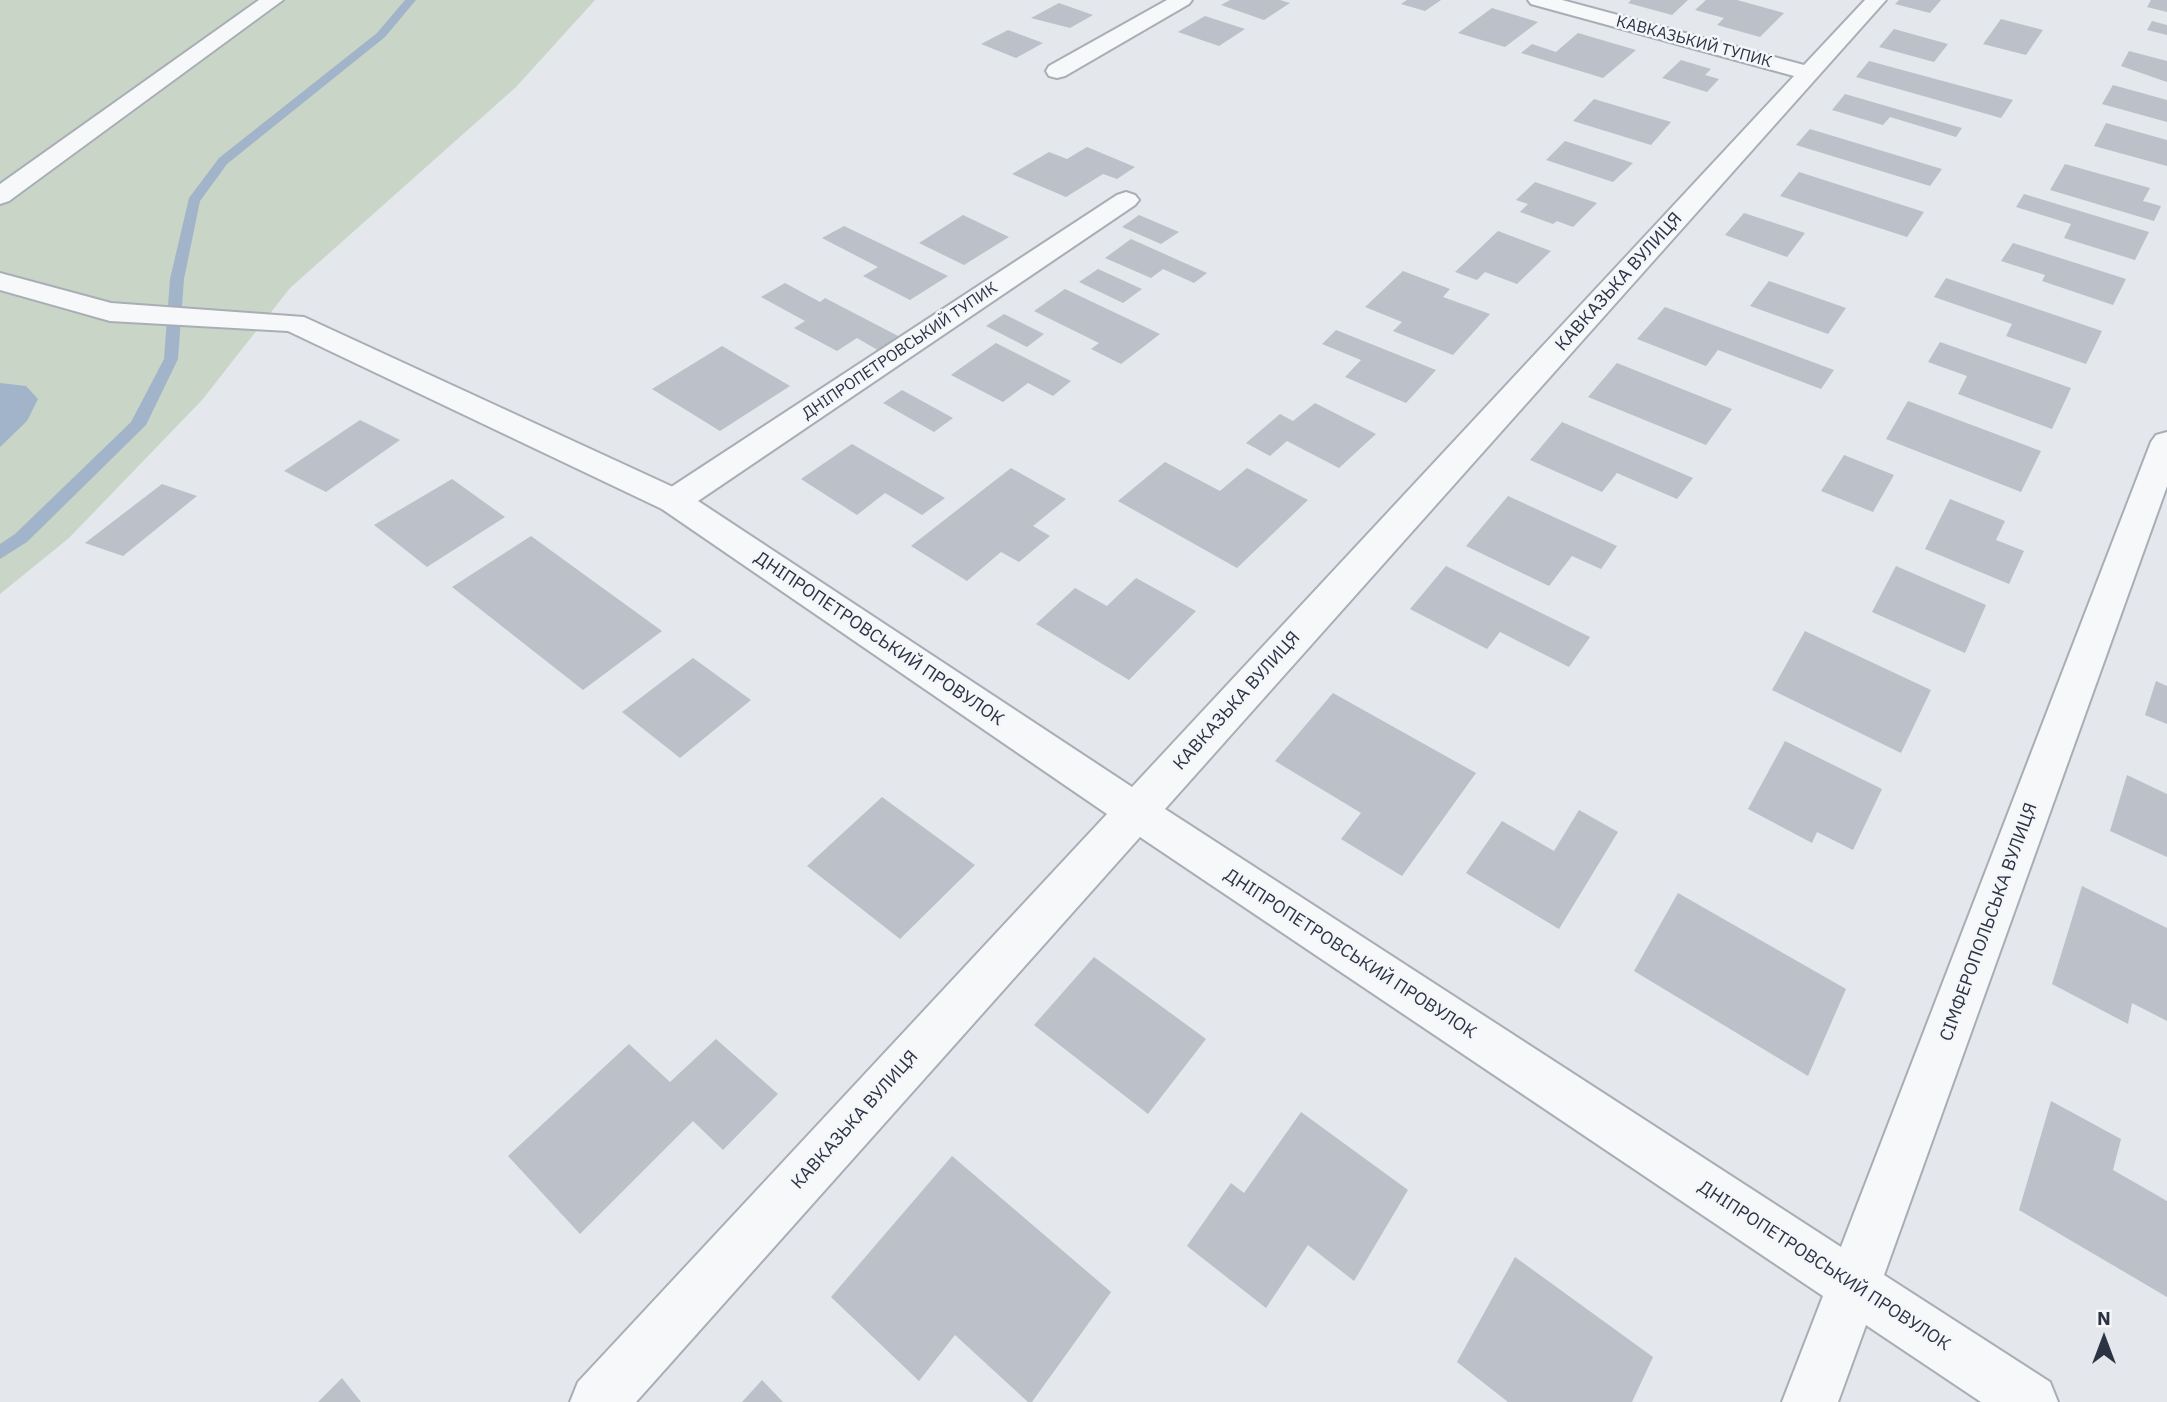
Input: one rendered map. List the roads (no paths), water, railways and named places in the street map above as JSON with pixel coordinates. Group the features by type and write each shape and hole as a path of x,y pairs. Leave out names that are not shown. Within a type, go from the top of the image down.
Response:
{"street":[{"path":"0,196 272,0"},
{"path":"1057,71 1182,0"},
{"name":"КАВКАЗЬКИЙ ТУПИК","path":"1538,0 1809,74"},
{"name":"КАВКАЗЬКА ВУЛИЦЯ","path":"598,1402 1876,0"},
{"name":"ДНІПРОПЕТРОВСЬКИЙ ТУПИК","path":"674,501 1126,200"},
{"name":"ДНІПРОПЕТРОВСЬКИЙ ПРОВУЛОК","path":"0,281 110,312 294,323 674,501 1136,812 2030,1402"},
{"name":"СІМФЕРОПОЛЬСЬКА ВУЛИЦЯ","path":"1810,1402 2167,442"}],"water":[{"path":"0,383 26,386 38,399 27,421 0,447"}],"waterway":[{"path":"0,553 21,538 138,425 171,359 177,279 194,201 223,161 381,35 411,0"}]}
